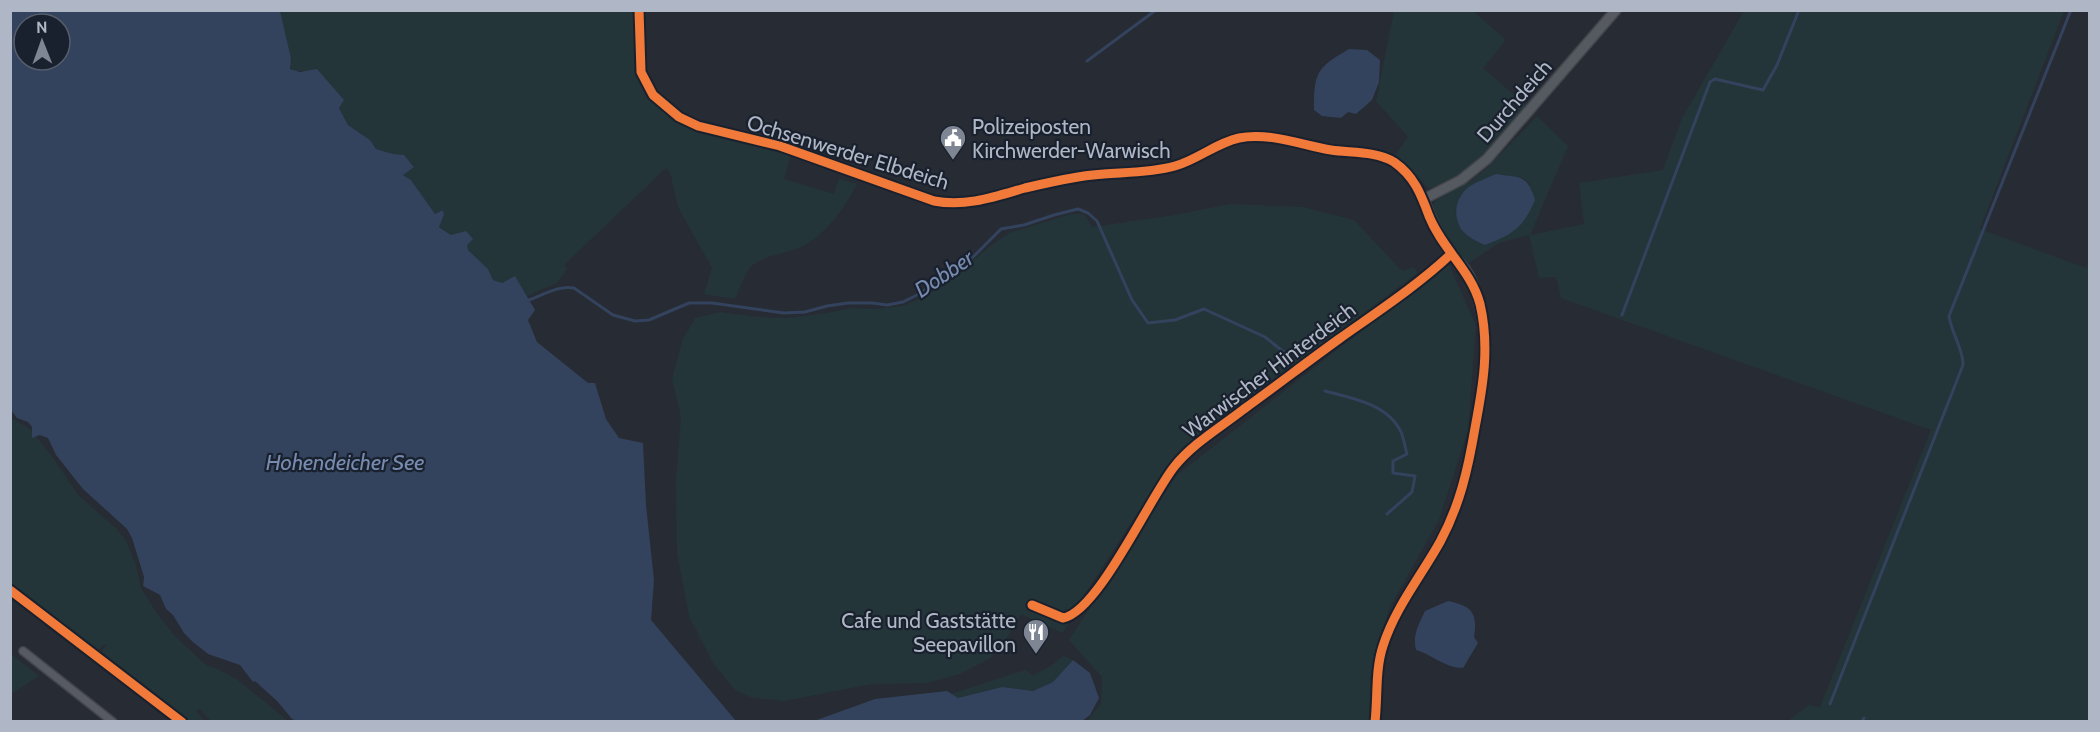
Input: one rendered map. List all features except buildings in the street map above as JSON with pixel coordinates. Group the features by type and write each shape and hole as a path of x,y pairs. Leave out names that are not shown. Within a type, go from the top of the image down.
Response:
{"street":[{"name":"Ochsenwerder Elbdeich","path":"639,10 641,72 653,95 679,117 698,126 780,146 934,201 952,204 968,203 1068,178 1152,171 1185,163 1230,141 1253,137 1381,156 1402,169 1417,185 1424,199"},
{"name":"Durchdeich","path":"1424,199 1461,180 1487,159 1616,10"},
{"path":"1375,722 1378,664 1382,647 1398,609 1439,544 1459,502 1466,479 1481,401 1486,353 1479,304 1469,276 1451,254 1430,218 1424,199"},
{"name":"Warwischer Hinterdeich","path":"1032,605 1063,618 1075,614 1114,565 1181,459 1299,368 1428,276 1451,254"},
{"path":"10,590 182,722"},
{"path":"23,651 113,722"}],"shaded area":[{"path":"1472,10 1506,40 1483,68 1528,107 1468,168 1441,185 1428,188 1402,160 1394,157 1408,137 1376,101 1394,11"},
{"path":"280,11 634,11 636,66 644,88 657,106 676,119 698,129 791,153 784,179 834,194 839,179 857,184 840,212 817,237 799,248 765,258 753,265 745,276 735,299 704,294 712,268 678,207 670,172 666,168 564,265 567,269 557,283 527,296 515,277 502,283 493,280 488,269 468,250 467,246 439,226 444,216 443,210 435,214 411,180 403,175 414,166 404,155 376,149 370,140 348,125 339,107 311,71 294,71 290,68 291,58"},
{"path":"1744,11 2064,11 1980,229 2086,268 2089,261 2089,721 1788,721 1809,705 1820,707 1931,430 1561,298 1556,277 1539,278 1529,235 1499,243 1464,266 1433,214 1436,200 1471,181 1488,167 1537,116 1568,146 1530,235 1584,224 1579,183 1663,170 1682,118","holes":["1496,174 1523,178 1530,184 1471,238 1462,229 1455,213"]},
{"path":"1230,204 1303,207 1354,220 1399,268 1404,271 1413,267 1418,273 1181,449 1075,609 1063,633 1021,614 1007,638 991,658 960,674 927,683 872,684 784,701 750,697 735,690 713,663 689,616 677,553 676,480 681,417 672,379 683,339 695,318 721,312 788,318 851,308 875,309 903,306 922,298 956,275 1009,233 1071,214 1083,214 1092,227 1175,215"},
{"path":"1448,263 1476,325 1468,430 1439,520 1389,609 1371,672 1369,721 1087,721 1101,703 1102,677 1069,640 1177,475"},
{"path":"10,417 30,429 78,495 117,529 126,541 136,565 141,588 174,635 206,665 238,680 288,721 211,721 200,709 196,711 205,721 188,721 100,655 106,645 104,644 96,653 11,587"},
{"path":"11,654 39,676 10,694"},
{"path":"1063,656 1073,660 1053,682 1033,691 1002,687 958,698 951,694 1025,670 1033,675 1051,666"}],"water":[{"name":"Hohendeicher See","path":"10,11 280,11 291,58 290,69 300,72 317,69 344,100 339,108 348,125 370,140 376,149 404,155 414,167 403,175 411,180 435,214 443,210 444,215 439,227 451,235 466,231 473,239 467,245 468,250 488,269 493,280 502,283 515,276 535,310 528,320 537,342 588,383 595,383 606,419 619,438 643,443 646,505 654,580 651,620 736,721 297,721 292,719 277,701 255,681 253,682 240,665 208,654 184,633 173,615 166,609 160,595 143,586 144,577 127,529 83,489 56,455 48,438 40,435 32,438 32,427 28,422 17,418 11,410"},
{"path":"1349,49 1367,50 1380,60 1379,82 1372,100 1356,114 1348,112 1341,118 1322,116 1314,110 1316,79 1323,67"},
{"path":"1496,174 1517,177 1526,181 1535,200 1516,229 1485,245 1469,237 1461,229 1456,211 1465,190"},
{"path":"1448,601 1463,605 1474,616 1474,637 1478,643 1463,668 1450,666 1416,650 1418,625 1425,611"},
{"path":"1073,660 1090,673 1099,698 1090,715 1082,721 814,721 875,699 947,691 958,698 1002,687 1033,691 1053,682"}],"waterway":[{"path":"1087,61 1156,10"},
{"path":"1622,315 1710,82 1715,79 1763,90 1777,65 1799,10"},
{"path":"1830,704 1963,365 1962,354 1949,316 2071,10"},
{"name":"Dobber","path":"529,300 557,289 574,288 613,315 635,321 649,320 689,303 712,303 784,313 805,312 848,303 887,305 903,302 963,267 1001,229 1024,225 1078,209 1088,213 1097,221 1132,300 1148,323 1175,320 1204,309 1265,337 1285,353"},
{"name":"Dobber","path":"1325,391 1378,409 1395,422 1401,432 1407,454 1393,461 1393,473 1415,476 1412,492 1387,514"},
{"path":"1862,722 1864,718"}],"cycle path":[{"path":"639,10 641,72 653,95 679,117 698,126 780,146 934,201 969,202 1078,177 1163,169 1191,160 1231,140 1250,137 1274,138 1331,150 1371,154 1387,158 1401,167 1416,186 1441,239 1476,292 1483,320 1485,351 1481,397 1458,500 1440,542 1401,605 1388,632 1380,655 1375,722"},
{"path":"1032,605 1063,618 1077,611 1092,596 1107,575 1164,482 1189,451 1315,356 1411,288 1451,254"},
{"path":"10,590 182,722"}],"place":[{"name":"Polizeiposten Kirchwerder-Warwisch","path":"953,161"},
{"name":"Cafe und Gaststätte Seepavillon","path":"1036,655"}]}
